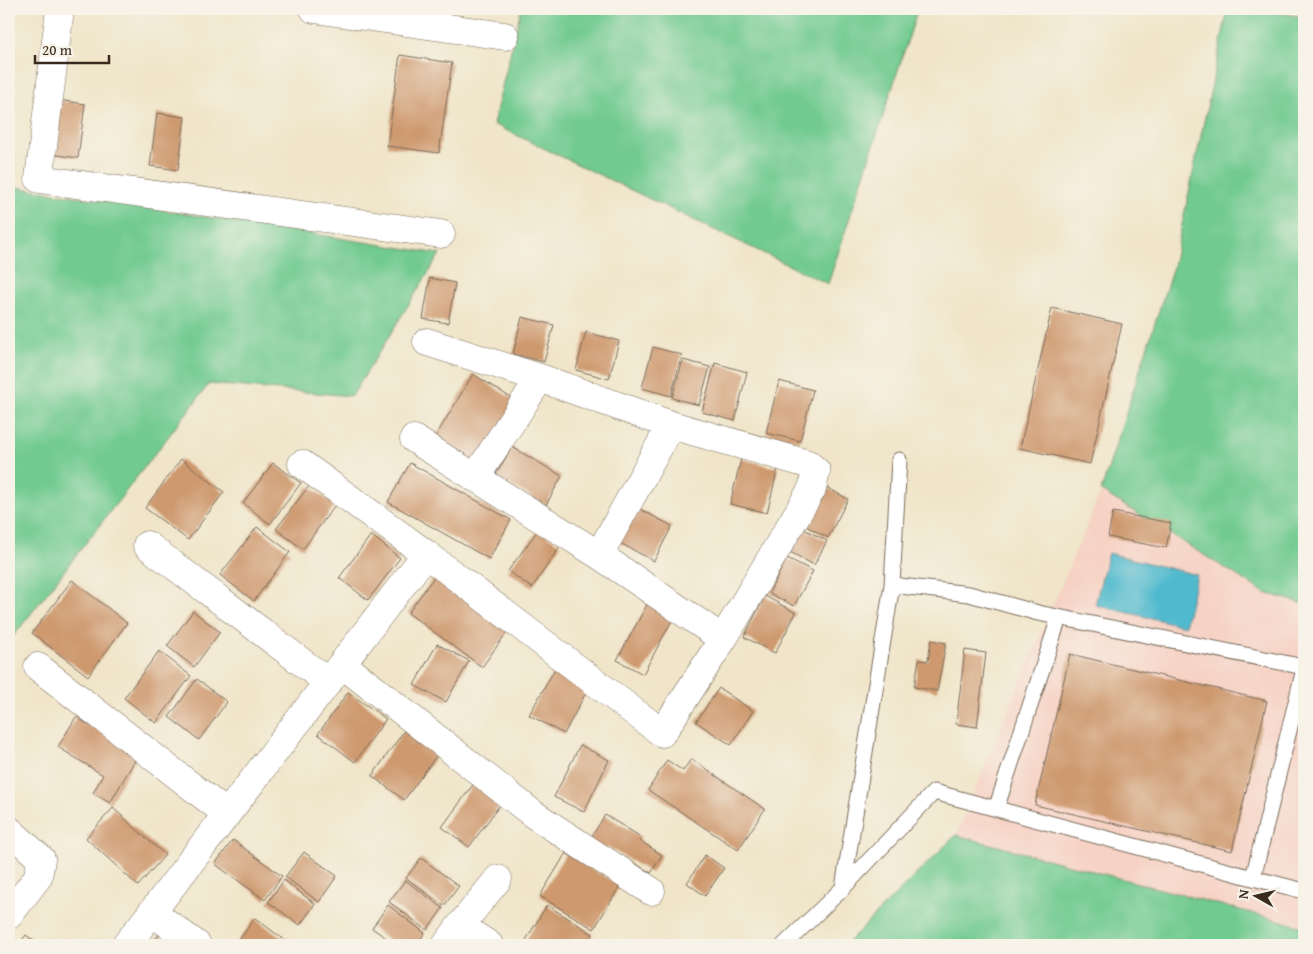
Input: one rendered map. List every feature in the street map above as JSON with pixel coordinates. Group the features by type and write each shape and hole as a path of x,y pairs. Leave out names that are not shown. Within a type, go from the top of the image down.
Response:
{"street":[{"path":"60,9 39,179 441,234"},
{"path":"314,9 441,18 505,36"},
{"path":"302,464 426,554 662,733 723,639 812,489 816,471 808,464 671,424 540,378 427,342"},
{"path":"475,478 540,378"},
{"path":"599,555 671,424"},
{"path":"414,439 599,555 723,639"},
{"path":"147,545 335,673 533,814 651,891"},
{"path":"126,945 426,554"},
{"path":"38,666 227,814"},
{"path":"9,830 41,858 38,878 9,915"},
{"path":"489,945 453,936 498,879"},
{"path":"152,912 197,945"}],"lane":[{"path":"843,888 892,585 899,460"},
{"path":"892,585 969,594 1060,618 1304,668 1253,878"},
{"path":"996,809 1060,618"},
{"path":"784,945 843,888 934,792 1304,891"}],"shaded area":[{"path":"1101,491 1265,593 1304,604 1304,927 956,835"}],"green space":[{"path":"521,9 918,9 828,284 493,124"},
{"path":"1228,9 1256,9 1304,17 1304,604 1265,593 1101,491 1173,267"},
{"path":"9,186 440,254 352,396 209,384 9,642"},
{"path":"956,835 1304,927 1304,945 845,945"}],"water":[{"path":"1108,553 1197,575 1185,626 1095,605"}],"building":[{"path":"400,55 452,63 439,153 387,146"},
{"path":"58,100 85,104 78,158 51,154"},
{"path":"157,113 185,117 178,170 150,166"},
{"path":"430,278 455,283 448,323 423,319"},
{"path":"1052,308 1122,324 1090,464 1020,448"},
{"path":"522,317 554,325 544,362 513,354"},
{"path":"586,332 619,341 609,379 576,370"},
{"path":"653,347 682,355 671,396 642,388"},
{"path":"683,360 710,367 699,405 672,398"},
{"path":"715,363 747,372 735,421 702,412"},
{"path":"473,374 516,401 476,465 434,439"},
{"path":"779,381 813,390 800,441 766,433"},
{"path":"512,447 562,476 546,505 495,476"},
{"path":"181,459 224,492 188,540 145,508"},
{"path":"741,459 778,468 767,513 730,504"},
{"path":"273,463 301,483 270,524 243,503"},
{"path":"410,463 511,520 489,559 388,502"},
{"path":"309,486 335,505 303,549 276,529"},
{"path":"826,487 848,499 828,538 806,526"},
{"path":"636,507 672,526 654,561 618,542"},
{"path":"1113,512 1171,523 1166,548 1108,537"},
{"path":"257,527 290,552 254,601 220,575"},
{"path":"802,528 827,541 814,565 790,552"},
{"path":"538,530 561,545 532,588 508,571"},
{"path":"371,535 400,558 368,600 339,578"},
{"path":"787,558 813,571 794,606 769,593"},
{"path":"439,570 513,624 482,667 408,613"},
{"path":"72,580 127,623 88,676 32,633"},
{"path":"765,596 796,613 775,653 744,637"},
{"path":"650,599 676,613 643,674 617,660"},
{"path":"193,611 220,632 194,667 167,646"},
{"path":"931,640 946,643 937,691 914,687 919,660 928,661"},
{"path":"437,644 469,661 446,702 414,685"},
{"path":"965,650 986,653 977,727 956,724"},
{"path":"159,651 191,676 156,723 124,698"},
{"path":"1070,654 1267,701 1232,851 1035,805"},
{"path":"556,667 590,685 564,734 529,715"},
{"path":"197,679 227,702 199,740 169,717"},
{"path":"719,688 753,711 731,745 696,722"},
{"path":"348,692 386,719 355,762 318,734"},
{"path":"76,717 138,755 110,803 93,793 103,775 58,747"},
{"path":"404,731 437,755 404,800 372,776"},
{"path":"580,745 609,760 584,812 554,797"},
{"path":"691,759 765,809 738,850 648,790 667,760 683,771"},
{"path":"475,782 502,802 469,847 442,827"},
{"path":"113,808 165,855 138,886 86,838"},
{"path":"605,815 641,837 639,840 662,855 651,873 608,847 601,854 587,844"},
{"path":"233,840 282,876 265,900 215,864"},
{"path":"304,852 337,876 319,902 285,877"},
{"path":"566,853 620,886 594,929 540,896"},
{"path":"705,855 724,868 705,896 687,883"},
{"path":"421,858 459,886 444,906 406,878"},
{"path":"284,880 315,904 300,925 268,902"},
{"path":"405,880 443,908 427,930 389,902"},
{"path":"388,905 425,933 416,945 396,945 372,928"},
{"path":"547,905 593,934 586,945 523,945"},
{"path":"255,918 291,945 235,945"},
{"path":"160,934 173,945 151,945"},
{"path":"26,935 39,945 18,945"}]}
